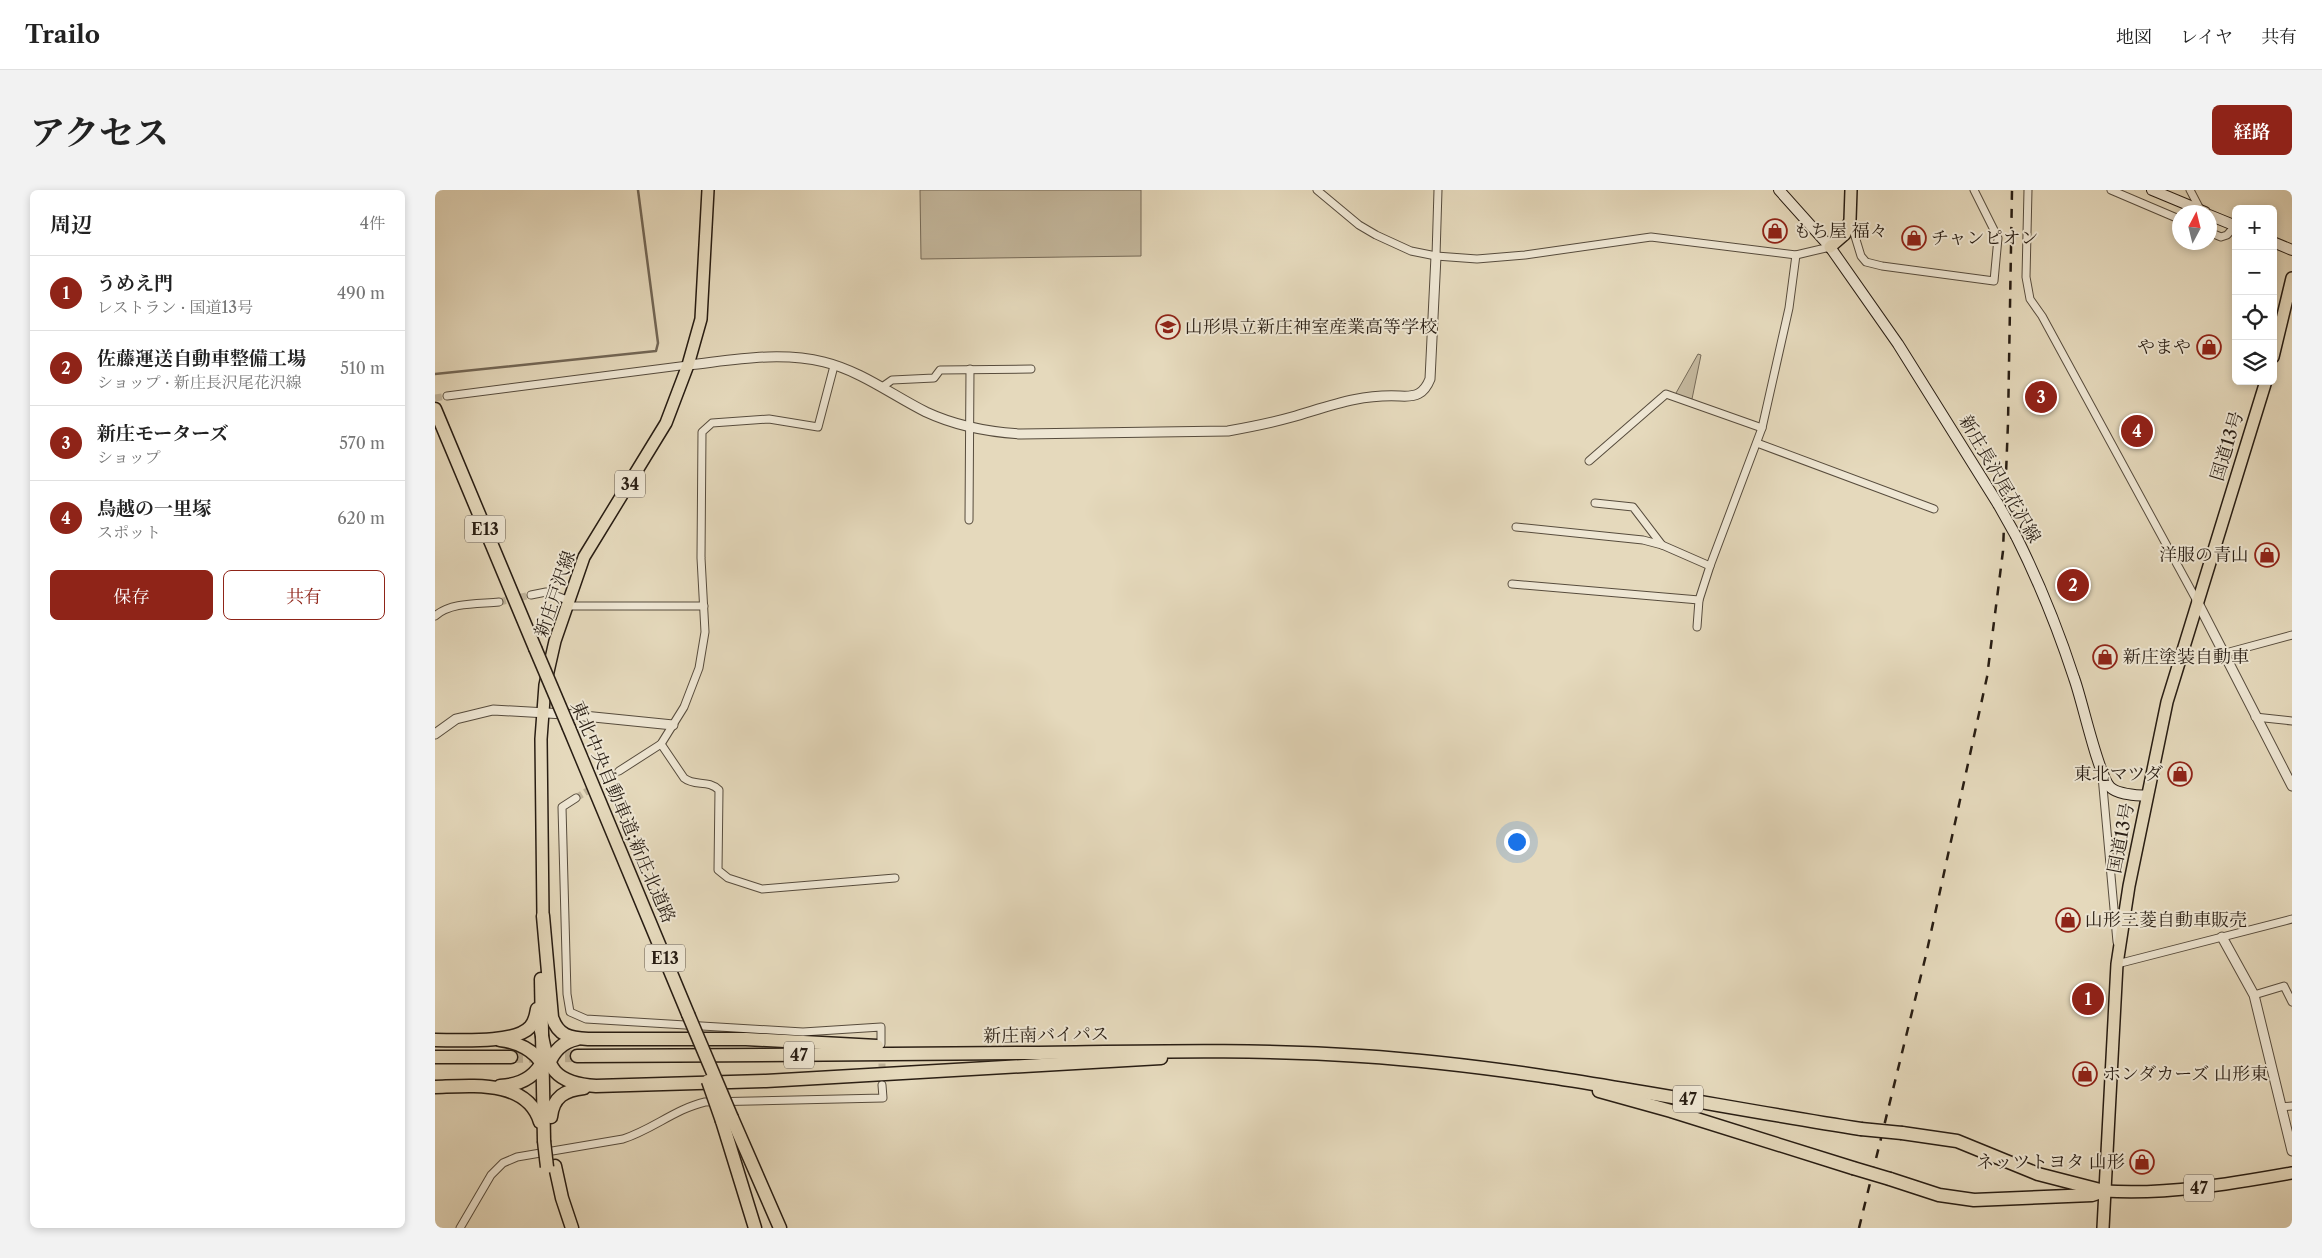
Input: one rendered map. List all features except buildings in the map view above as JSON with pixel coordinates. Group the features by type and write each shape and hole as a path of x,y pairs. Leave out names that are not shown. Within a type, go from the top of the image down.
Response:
{"highway":[{"name":"東北中央自動車道;新庄北道路","path":"435,410 642,903 727,1119 781,1228"},
{"name":"34","path":"543,916 544,991"},
{"path":"544,991 548,1141 554,1199 565,1228"},
{"path":"544,991 552,1017 560,1032 569,1037 589,1039"},
{"path":"475,1040 508,1036 526,1030 534,1021 544,991"},
{"path":"435,1087 506,1086 521,1082 533,1074 563,1044 574,1040 589,1039 746,1039 902,1047 1075,1046 1218,1052"},
{"path":"435,1040 512,1042 526,1048 559,1077 571,1082 609,1085"},
{"path":"548,1141 554,1103 565,1092 577,1088 609,1085 766,1081 1218,1052"},
{"name":"47","path":"1218,1052 1363,1060 1516,1073 1861,1129 1957,1141 2038,1174 2104,1191"},
{"name":"新庄南バイパス","path":"577,1056 1218,1052"},
{"path":"435,1057 511,1057"},
{"name":"47","path":"1516,1073 1571,1084 1620,1097 1939,1195 1974,1200 2092,1195 2104,1191"},
{"path":"463,1086 508,1090 520,1094 530,1102 537,1113 548,1141"},
{"path":"546,1090 551,1117"},
{"path":"727,1119 755,1228"},
{"path":"551,1166 573,1228"}],"main road":[{"name":"新庄戸沢線","path":"543,916 543,712 545,685 555,642 584,557 666,423 688,365 701,319 708,190"},
{"name":"新庄長沢尾花沢線","path":"1779,190 1830,247 1908,359 2016,536 2041,589 2065,651 2102,773 2111,788 2125,793 2147,796"},
{"path":"1830,247 1845,234 1850,220 1851,190"},
{"path":"2151,190 2186,205"},
{"path":"2217,218 2232,225"},
{"path":"2277,244 2292,250"},
{"path":"2277,341 2292,278"},
{"name":"国道13号","path":"2103,1228 2118,962 2147,796 2167,702 2265,385"},
{"name":"47","path":"2104,1191 2167,1191 2205,1187 2292,1172"}],"street":[{"path":"1317,190 1368,230 1411,251 1436,256 1477,259 1525,255 1651,237 1796,254 1830,247"},
{"path":"447,396 755,357 788,356 834,366 882,387 926,412 952,423 989,432 1021,434 1228,430 1259,426 1351,399 1421,394 1427,389 1430,380 1438,190"},
{"path":"1850,220 1861,256 1865,262 1994,281 1996,231 1974,190"},
{"path":"2028,190 2026,277 2030,299 2046,323 2197,601 2222,654 2292,786"},
{"path":"2111,190 2172,216"},
{"path":"2190,190 2200,205"},
{"path":"2217,235 2221,237 2227,235 2232,229"},
{"path":"1697,627 1699,600 1710,566 1762,428 1789,308 1796,254"},
{"path":"619,771 661,744 684,707 699,668 705,632 701,558 702,432 712,423 769,419 818,427 834,366"},
{"path":"969,520 970,369"},
{"path":"882,387 892,380 934,378 940,370 1031,369"},
{"path":"1589,461 1666,394 1762,428"},
{"path":"1757,443 1933,509"},
{"path":"1595,503 1633,507 1662,545"},
{"path":"1516,527 1643,540 1662,545 1710,566"},
{"path":"1512,584 1699,600"},
{"path":"531,595 547,592 569,604 704,606"},
{"path":"435,616 441,611 457,606 499,602"},
{"path":"2222,654 2292,635"},
{"path":"435,734 456,719 473,713 493,710 543,712 673,725"},
{"path":"2255,717 2292,721"},
{"path":"661,744 684,778 689,782 708,782 719,790 718,870 727,878 762,889 895,878"},
{"path":"2102,773 2118,962 2292,919"},
{"path":"576,798 562,807 567,994 570,1012 586,1019 737,1029 803,1032 881,1027 881,1044"},
{"path":"2222,937 2254,996 2292,1151"},
{"path":"2254,996 2284,986 2292,1002"},
{"path":"460,1228 491,1175 503,1163 517,1157 623,1139 643,1132 678,1111 705,1102 883,1098 882,1085"},
{"path":"2281,1107 2292,1106"}],"shaded area":[{"path":"920,190 1141,190 1141,256 921,259"},
{"path":"1698,354 1701,355 1692,399 1678,396 1676,393"}],"waterway":[{"path":"435,374 656,351 658,343 638,190"}],"tunnel":[{"path":"435,398 447,396"},
{"path":"499,602 531,595"},
{"path":"576,798 619,771"},
{"path":"882,1053 882,1077"},
{"path":"511,1057 577,1056"}],"railway":[{"path":"1859,1228 1926,955 1987,677 2003,551 2008,423 2012,190"}],"place":[{"name":"もち屋 福々","path":"1775,231"},
{"name":"チャンピオン","path":"1914,238"},
{"name":"山形県立新庄神室産業高等学校","path":"1168,327"},
{"name":"やまや","path":"2209,347"},
{"name":"新庄モーターズ","path":"2041,397"},
{"name":"鳥越の一里塚","path":"2137,431"},
{"name":"洋服の青山","path":"2267,555"},
{"name":"佐藤運送自動車整備工場","path":"2073,585"},
{"name":"新庄塗装自動車","path":"2105,657"},
{"name":"東北マツダ","path":"2180,774"},
{"name":"山形三菱自動車販売","path":"2068,920"},
{"name":"うめえ門","path":"2088,999"},
{"name":"ホンダカーズ 山形東","path":"2085,1074"},
{"name":"ネッツトヨタ 山形","path":"2142,1162"}]}
